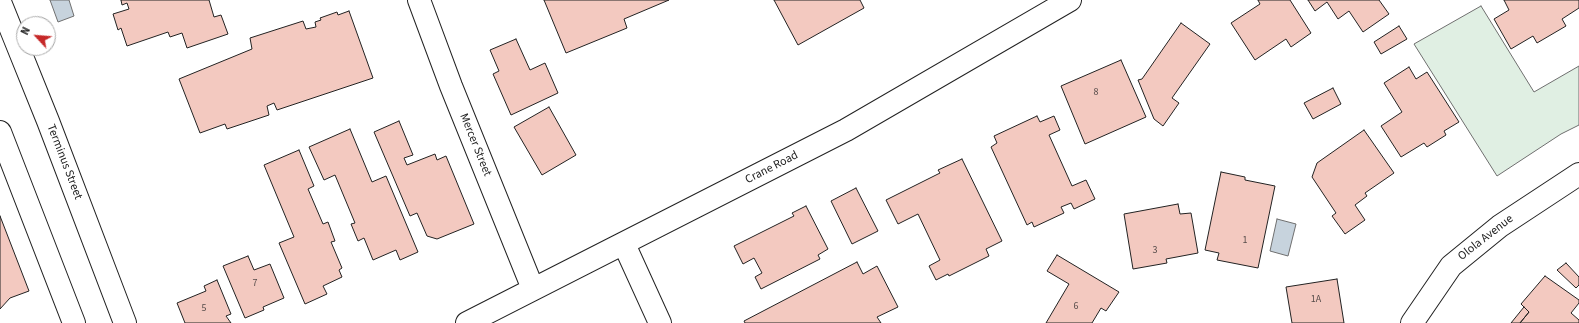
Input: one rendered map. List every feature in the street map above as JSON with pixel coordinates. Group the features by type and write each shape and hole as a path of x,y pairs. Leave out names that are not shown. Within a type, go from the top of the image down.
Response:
{"street":[{"name":"Mercer Street","path":"419,0 451,86 533,289"},
{"name":"Terminus Street","path":"0,2 48,120 126,323"},
{"name":"Crane Road","path":"467,323 846,130 1062,2"},
{"path":"0,132 74,323"},
{"name":"Olola Avenue","path":"1412,323 1451,266 1500,226 1579,174"},
{"path":"624,244 660,323"}],"green space":[{"path":"1481,6 1534,92 1579,66 1579,125 1561,134 1497,176 1414,44"}],"shaded area":[{"path":"50,0 69,0 74,16 58,22"},
{"path":"1277,219 1296,224 1288,256 1270,251"}],"building":[{"path":"121,0 209,0 214,17 221,15 228,34 187,48 182,33 170,37 168,32 127,46 121,28 118,30 113,14 129,9 127,3 122,5"},
{"path":"544,0 669,0 624,19 627,28 566,53"},
{"path":"774,0 860,0 864,8 798,45"},
{"path":"1258,0 1290,0 1311,33 1291,47 1286,39 1255,60 1231,23 1260,4"},
{"path":"1308,0 1379,0 1389,14 1363,32 1349,11 1338,19 1327,2 1315,11"},
{"path":"1504,0 1579,0 1579,8 1562,19 1566,26 1537,43 1533,36 1511,49 1494,19 1509,10"},
{"path":"349,11 373,78 277,110 274,103 267,106 269,115 227,129 225,124 200,133 179,79 252,49 250,38 303,21 306,29 316,27 315,22 321,20 320,18 337,12 338,15"},
{"path":"1181,23 1210,44 1172,98 1179,103 1163,126 1154,119 1138,80 1142,79"},
{"path":"1399,26 1407,39 1381,54 1374,42"},
{"path":"516,39 530,70 545,63 558,93 511,115 493,74 499,71 490,50"},
{"path":"1121,60 1146,117 1085,144 1061,86"},
{"path":"1409,67 1416,79 1427,72 1459,122 1444,131 1446,135 1427,147 1424,143 1401,157 1381,126 1402,112 1384,83"},
{"path":"1333,88 1341,104 1313,119 1304,103"},
{"path":"549,107 576,155 542,175 514,127"},
{"path":"1037,116 1040,122 1054,116 1060,130 1049,135 1072,186 1086,180 1095,199 1074,209 1071,203 1061,207 1064,213 1034,227 1032,222 1027,225 991,147 997,143 994,136"},
{"path":"399,121 413,155 404,158 407,165 435,154 437,160 446,156 474,224 437,239 427,236 417,213 410,216 374,132"},
{"path":"350,129 372,182 386,176 418,252 400,260 396,250 373,260 364,238 358,241 351,224 355,223 335,175 324,180 309,147"},
{"path":"1364,130 1394,173 1365,193 1367,196 1355,205 1365,220 1345,234 1332,216 1336,213 1312,177 1317,163"},
{"path":"299,150 314,186 308,189 323,224 328,222 335,241 331,242 342,268 339,270 342,277 323,286 327,294 305,304 279,243 294,237 264,165"},
{"path":"962,159 1002,241 986,249 989,256 949,276 948,274 936,280 929,266 940,260 918,214 898,224 886,200 940,173 938,170"},
{"path":"1221,172 1245,177 1245,180 1275,186 1258,268 1217,260 1219,253 1205,250"},
{"path":"856,188 878,231 852,244 831,201"},
{"path":"1178,204 1180,214 1191,213 1198,253 1166,259 1167,263 1133,269 1124,214"},
{"path":"806,206 828,249 818,255 820,259 761,289 755,277 762,273 754,258 743,264 734,246 794,216 792,213"},
{"path":"0,216 29,291 10,298 0,309"},
{"path":"1057,255 1119,292 1106,311 1101,308 1092,323 1046,323 1069,284 1047,271"},
{"path":"248,256 254,270 270,264 284,298 263,307 264,310 245,318 223,266"},
{"path":"857,262 863,274 877,266 898,307 877,317 881,323 745,323 744,321"},
{"path":"1566,263 1579,277 1579,285 1576,288 1557,270"},
{"path":"1545,276 1579,300 1579,303 1571,313 1579,320 1579,323 1520,323 1529,312 1521,304"},
{"path":"1337,279 1344,323 1292,323 1286,287"},
{"path":"217,280 231,314 226,316 231,323 185,323 177,303 206,291 204,286"},
{"path":"1524,307 1529,312 1520,323 1511,323"}]}
